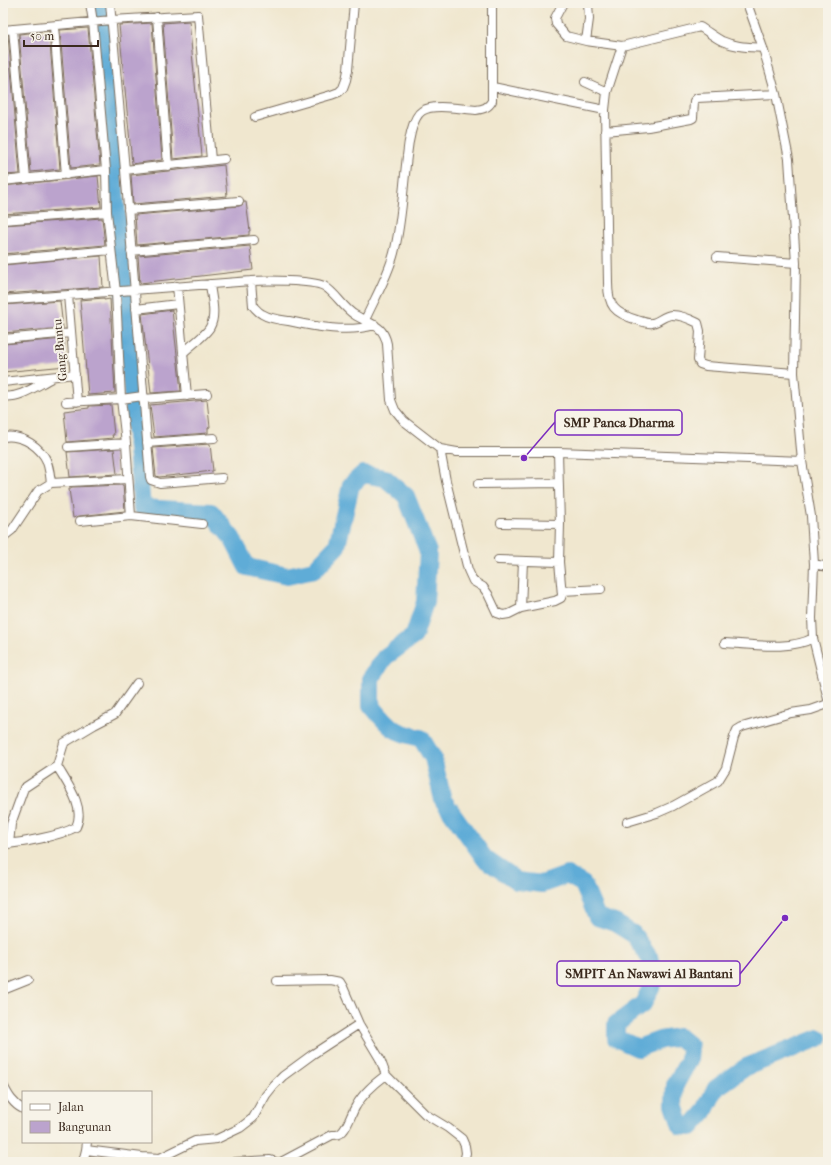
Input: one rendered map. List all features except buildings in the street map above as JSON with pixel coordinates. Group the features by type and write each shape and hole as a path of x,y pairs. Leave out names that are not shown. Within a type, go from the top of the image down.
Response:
{"street":[{"path":"90,3 106,170 107,212 116,292 131,516"},
{"path":"110,3 125,170 142,397 150,477 151,480 160,483 222,478"},
{"path":"255,117 332,95 339,92 343,88 348,70 354,3"},
{"path":"365,320 390,266 394,252 408,152 414,123 418,115 424,109 434,107 476,110 486,108 492,101 492,3"},
{"path":"563,3 556,14 556,24 566,36 586,41 622,46 700,27 730,44 763,48"},
{"path":"586,41 589,19 588,3"},
{"path":"747,3 763,48 776,94 789,159 796,263 794,373 802,461 811,516 814,564 812,618 813,638 828,699"},
{"path":"3,30 196,14 200,17 211,160"},
{"path":"157,17 168,166"},
{"path":"54,26 66,175"},
{"path":"13,29 26,179"},
{"path":"622,46 607,92 605,110 608,295 610,303 615,310 629,318 648,323 652,323 671,315 689,319 698,323 700,330 698,360 700,364 706,366 794,373"},
{"path":"585,82 607,92"},
{"path":"493,87 605,110"},
{"path":"605,131 648,127 690,120 693,118 694,101 697,98 776,94"},
{"path":"125,170 224,159"},
{"path":"3,181 106,170"},
{"path":"128,210 239,200"},
{"path":"3,220 107,212"},
{"path":"131,251 254,240"},
{"path":"3,260 111,250"},
{"path":"717,257 796,263"},
{"path":"3,300 267,280 315,284 324,287 355,315 382,330 386,337 391,400 395,410 404,421 440,449 458,452 558,452 802,461"},
{"path":"251,281 252,306 263,315 271,318 334,328 359,329 375,325"},
{"path":"183,353 210,328 213,321 214,314 210,284"},
{"path":"177,286 187,396"},
{"name":"Gang Buntu","path":"68,295 76,402"},
{"path":"136,309 178,304"},
{"path":"3,339 71,333"},
{"path":"3,382 75,374"},
{"path":"3,396 13,397 54,377"},
{"path":"66,402 207,394"},
{"path":"3,437 8,436 22,438 32,444 44,456 49,469 51,483"},
{"path":"147,443 214,438"},
{"path":"68,447 126,443"},
{"path":"440,449 446,481 468,570 473,580 483,586 497,613 503,615 522,608 561,598 562,591 559,562 560,524 558,452"},
{"path":"3,537 12,530 38,491 51,483 128,479"},
{"path":"478,484 558,483"},
{"path":"80,521 131,516 202,524"},
{"path":"501,523 560,524"},
{"path":"498,560 559,562"},
{"path":"522,608 523,561"},
{"path":"814,564 828,567"},
{"path":"562,591 601,589"},
{"path":"725,643 794,644 806,642 813,638"},
{"path":"57,766 77,804 78,819 76,827 21,843 6,844 11,824 24,788 57,766 64,743 115,714 137,683"},
{"path":"627,822 657,813 673,806 718,781 726,768 737,730 828,704"},
{"path":"3,990 28,980"},
{"path":"277,980 330,980 340,982 360,1024 380,1059 386,1075 425,1114 448,1128 462,1139 466,1146 464,1162"},
{"path":"83,1162 87,1146 161,1160 195,1142 217,1139 248,1124 254,1118 270,1090 283,1076 313,1054 360,1024"},
{"path":"281,1162 332,1135 339,1135 343,1131 355,1106 372,1085 386,1075"},
{"path":"3,1085 7,1094 15,1104 22,1108"},
{"path":"235,1162 270,1160 276,1162"}],"waterway":[{"path":"99,3 142,508 211,512 232,538 247,567 287,576 314,570 337,546 351,485 363,474 385,478 406,496 428,552 425,602 414,636 385,657 371,678 371,705 392,728 404,734 421,738 433,758 443,800 485,859 517,881 542,884 567,875 583,884 597,917 615,923 633,934 651,960 653,983 643,1004 616,1024 616,1038 638,1048 660,1040 679,1037 690,1046 689,1060 675,1085 674,1105 681,1126 691,1127 704,1112 716,1088 746,1067 819,1038"}],"place":[{"name":"SMP Panca Dharma","path":"524,458"},
{"name":"SMPIT An Nawawi Al Bantani","path":"785,918"}]}
